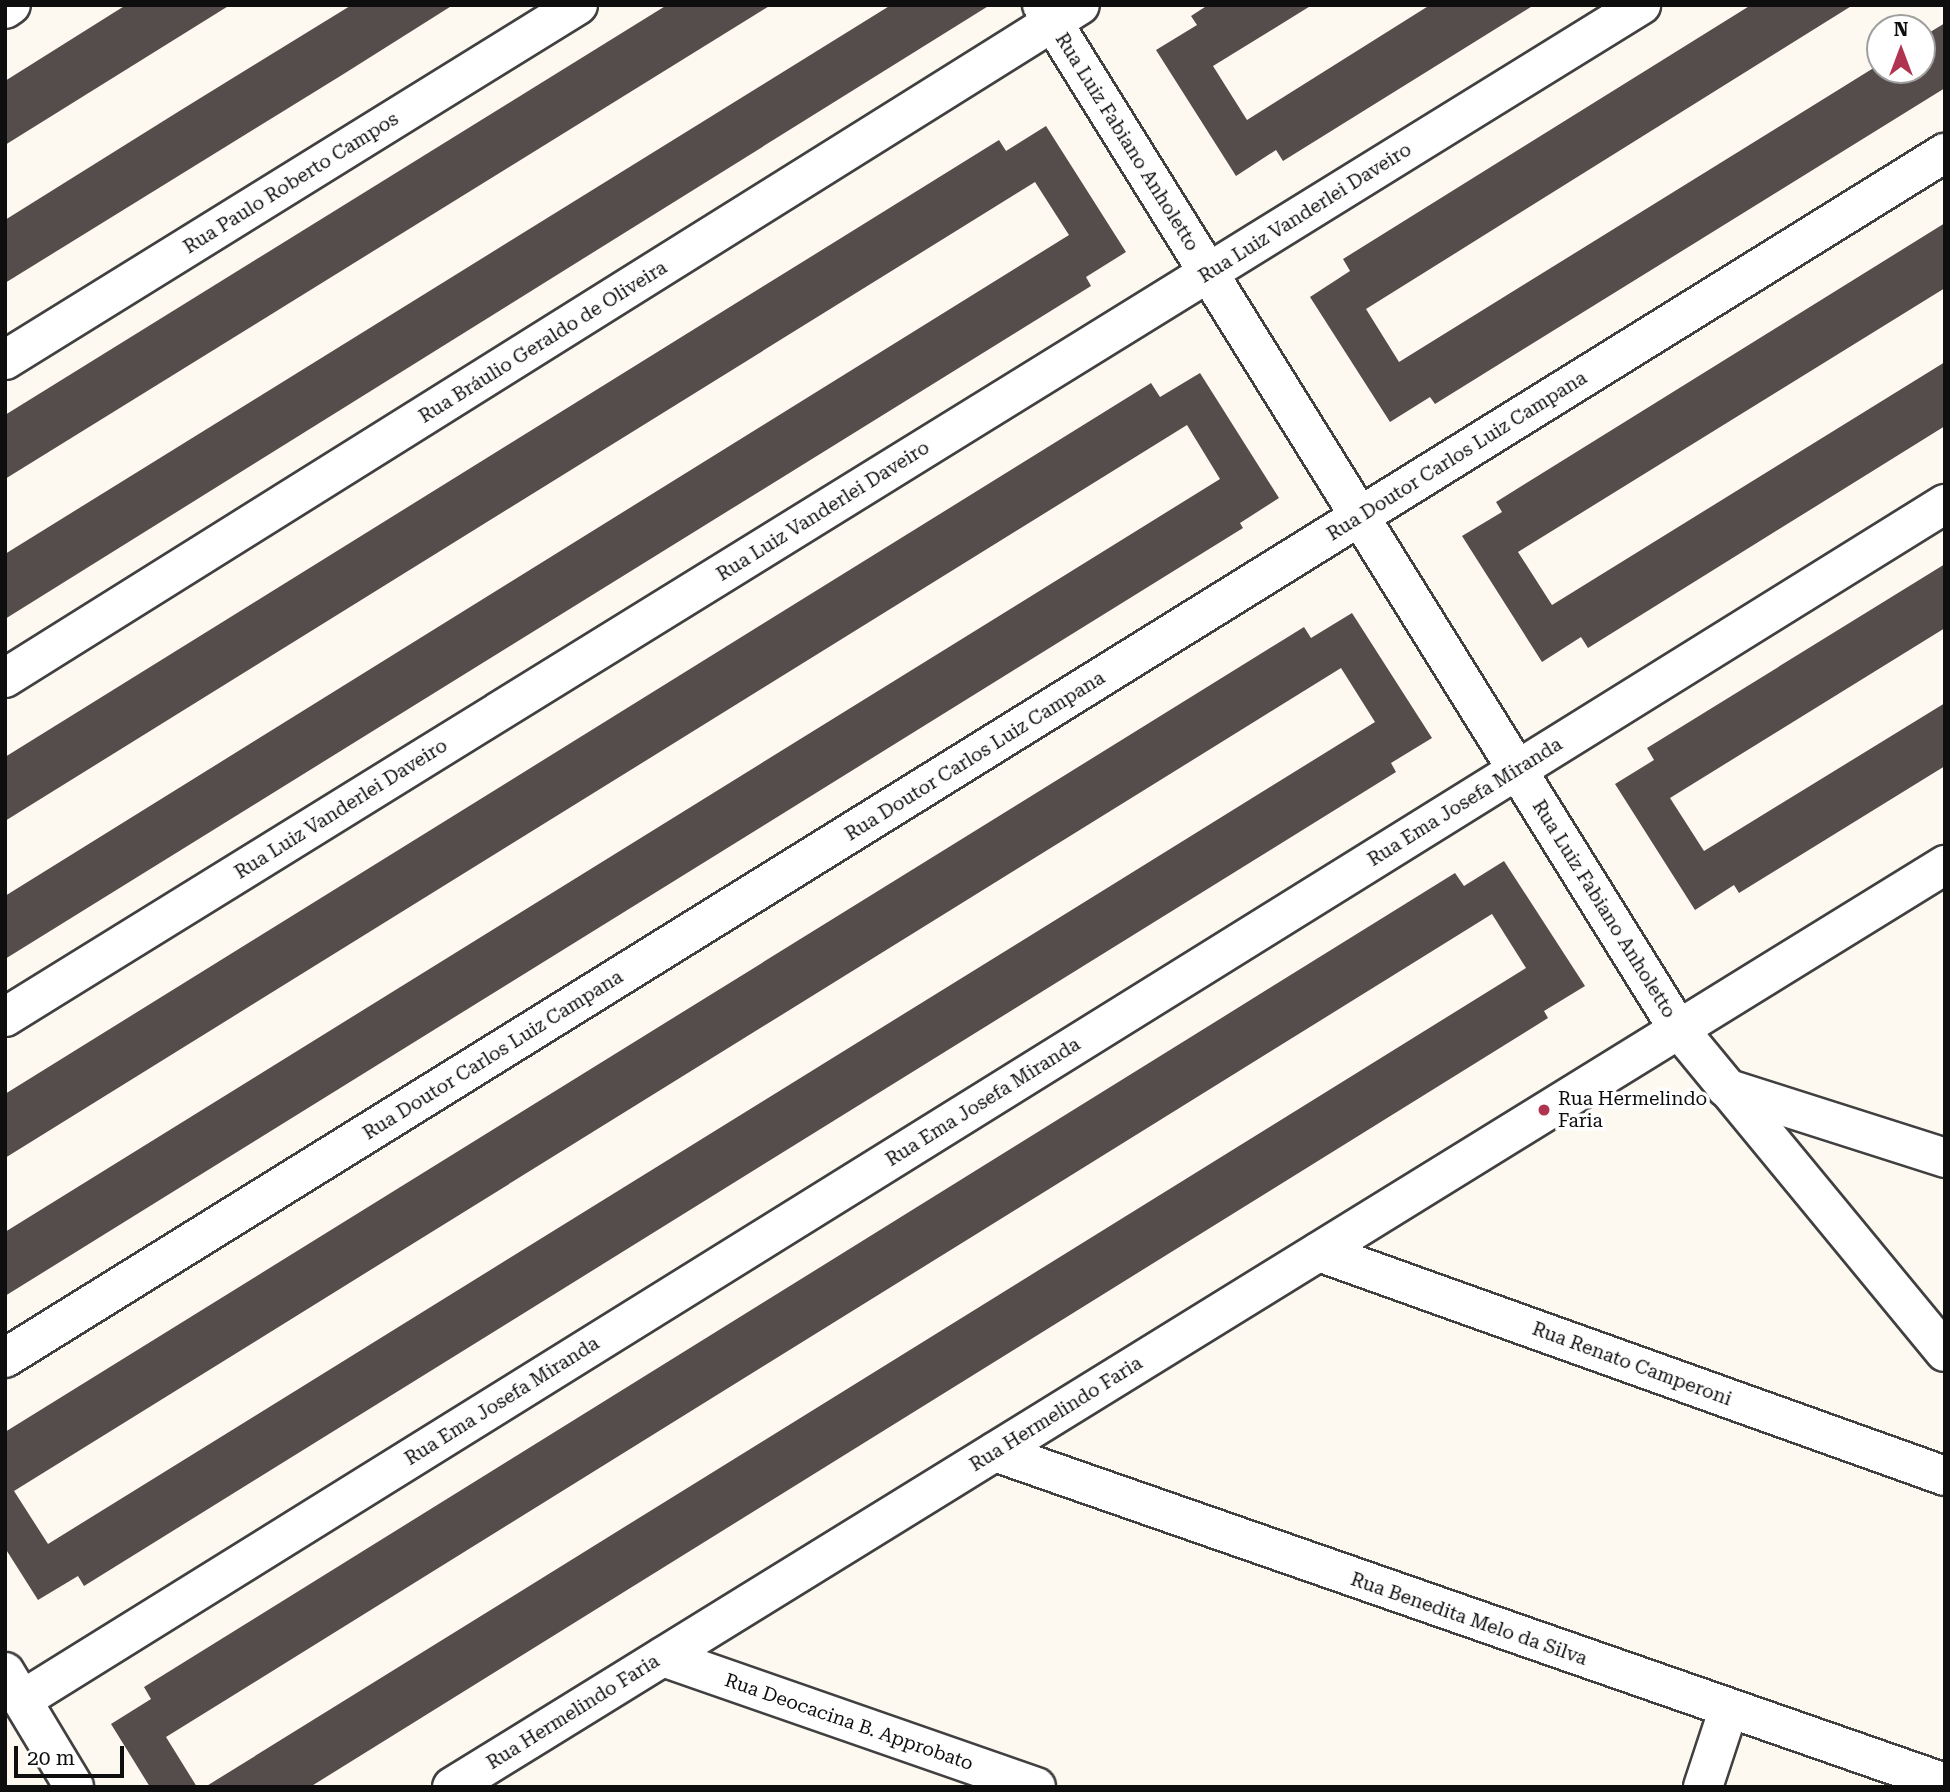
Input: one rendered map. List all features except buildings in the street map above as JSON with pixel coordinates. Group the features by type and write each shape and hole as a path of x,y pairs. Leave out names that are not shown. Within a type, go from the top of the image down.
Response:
{"street":[{"path":"5,9 11,5"},
{"name":"Rua Paulo Roberto Campos","path":"5,360 578,5"},
{"name":"Rua Luiz Vanderlei Daveiro","path":"5,1017 1641,5"},
{"name":"Rua Luiz Fabiano Anholetto","path":"1058,11 1208,273 1677,1027 1945,1352"},
{"name":"Rua Bráulio Geraldo de Oliveira","path":"5,678 1058,11"},
{"name":"Rua Doutor Carlos Luiz Campana","path":"5,1358 1945,153"},
{"name":"Rua Ema Josefa Miranda","path":"14,1686 1517,770 1945,503"},
{"name":"Rua Hermelindo Faria","path":"452,1787 1319,1252 1677,1027 1945,865"},
{"path":"1726,1088 1945,1158"},
{"name":"Rua Renato Camperoni","path":"1319,1252 1945,1476"},
{"name":"Rua Benedita Melo da Silva","path":"995,1451 1728,1711 1945,1783"},
{"name":"Rua Deocacina B. Approbato","path":"663,1657 1036,1787"},
{"path":"14,1686 74,1787"},
{"path":"1703,1787 1728,1711"}],"place":[{"name":"Rua Hermelindo Faria","path":"1544,1110"}]}
